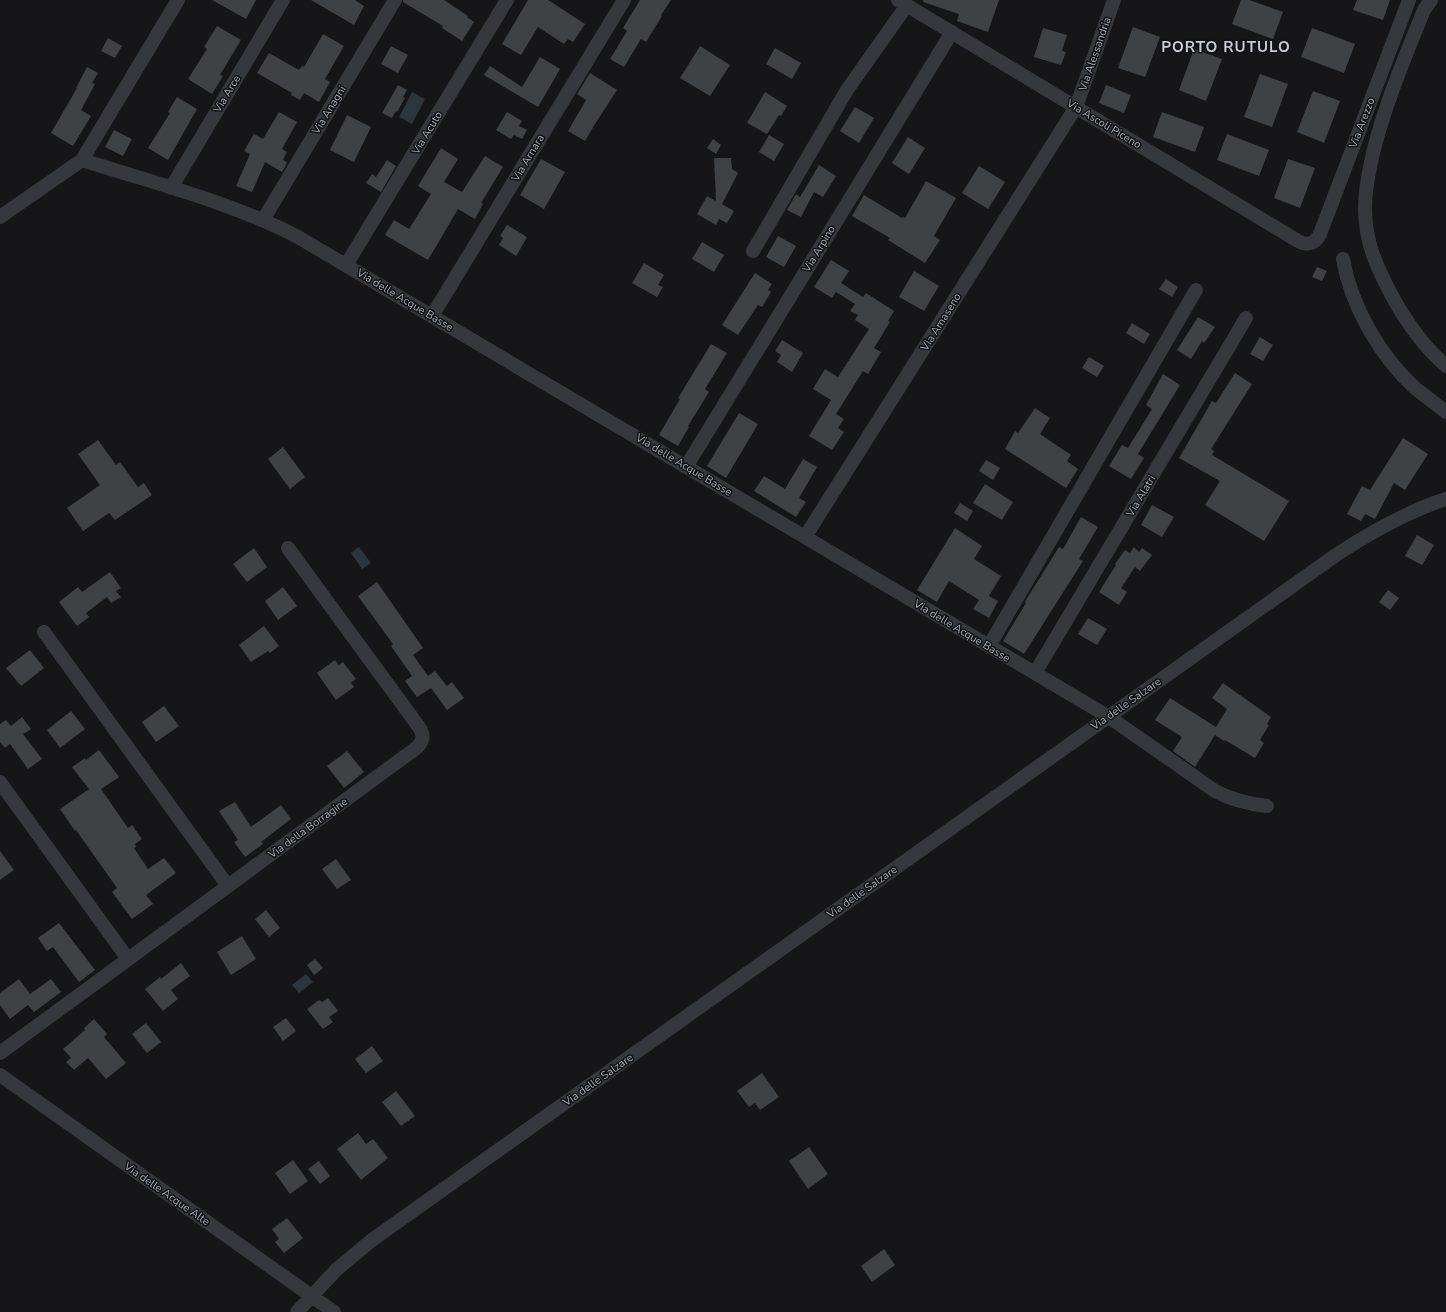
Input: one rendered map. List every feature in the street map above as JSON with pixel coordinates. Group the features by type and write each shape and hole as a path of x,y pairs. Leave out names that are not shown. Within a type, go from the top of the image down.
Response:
{"street":[{"path":"0,217 82,160 178,0"},
{"name":"Via Arce","path":"171,188 283,0"},
{"name":"Via Anagni","path":"263,220 395,0"},
{"name":"Via Acuto","path":"346,265 507,0"},
{"name":"Via Arnara","path":"432,316 624,0"},
{"name":"Via Alessandria","path":"1076,107 1114,0"},
{"name":"Via Arezzo","path":"1311,243 1317,240 1320,234 1409,0"},
{"path":"1431,0 1424,10 1390,94 1367,180 1365,216 1368,236 1375,261 1395,302 1424,343 1446,366"},
{"path":"753,251 847,90 903,3"},
{"name":"Via Ascoli Piceno","path":"903,3 1298,242 1305,244 1311,243"},
{"name":"Via Arpino","path":"686,467 952,32"},
{"name":"Via Amaseno","path":"805,537 1076,107"},
{"name":"Via delle Acque Basse","path":"82,160 171,188 263,220 298,237 1109,717 1215,791 1229,798 1267,806"},
{"path":"1343,259 1348,282 1356,304 1376,339 1401,374 1415,388 1446,412"},
{"path":"989,646 1196,290"},
{"name":"Via Alatri","path":"1035,674 1246,318"},
{"name":"Via delle Salzare","path":"297,1312 343,1264 372,1240 1347,548 1400,517 1446,499"},
{"name":"Via della Borragine","path":"0,1053 415,749 423,739 423,735 419,727 288,548"},
{"path":"44,632 228,886"},
{"path":"0,782 128,959"},
{"name":"Via delle Acque Alte","path":"0,1075 334,1312"}],"shaded area":[{"path":"412,92 425,99 412,124 399,117"},
{"path":"359,547 371,563 362,569 351,553"},
{"path":"306,974 313,982 299,993 292,985"}],"building":[{"path":"212,0 256,0 246,19"},
{"path":"311,0 355,0 364,6 354,25"},
{"path":"403,0 444,0 468,16 467,17 474,22 462,41 442,28 443,26 403,2"},
{"path":"528,0 548,0 585,24 573,42 568,39 564,44 538,27 521,55 502,44"},
{"path":"640,0 671,0 646,42 641,39 624,67 610,59 627,31 623,28"},
{"path":"923,0 999,0 988,32 957,21 959,14 923,2"},
{"path":"1241,0 1249,0 1283,12 1273,39 1232,24"},
{"path":"1357,0 1390,0 1383,20 1353,10"},
{"path":"217,26 241,40 220,75 223,76 212,94 188,79 207,49 204,47"},
{"path":"1133,27 1160,37 1145,77 1118,68"},
{"path":"1043,28 1067,35 1062,51 1066,52 1061,65 1034,57"},
{"path":"1312,28 1355,44 1344,73 1301,57"},
{"path":"323,34 344,46 325,79 330,82 319,102 304,93 300,100 291,95 292,93 257,73 269,53 299,70 302,66 304,67"},
{"path":"108,38 122,46 115,58 101,51"},
{"path":"391,46 408,55 398,73 381,64"},
{"path":"700,46 730,65 710,96 680,78"},
{"path":"775,48 801,63 792,79 766,64"},
{"path":"1194,49 1222,59 1206,101 1179,90"},
{"path":"540,57 560,69 538,107 484,75 490,66 522,87"},
{"path":"87,67 98,73 92,83 95,84 81,110 91,116 73,146 51,133 77,88"},
{"path":"590,73 617,90 585,141 568,131 586,100 577,94"},
{"path":"1260,74 1288,84 1272,127 1244,117"},
{"path":"398,85 407,90 403,97 405,98 392,118 382,113"},
{"path":"1106,85 1131,95 1124,113 1099,103"},
{"path":"1313,91 1340,101 1324,143 1297,132"},
{"path":"765,92 787,106 781,116 779,115 767,134 747,123"},
{"path":"177,97 197,109 168,160 148,148 170,113 168,112"},
{"path":"855,107 874,118 859,143 840,131"},
{"path":"279,112 297,122 282,149 287,152 283,160 287,162 285,167 282,172 265,162 252,192 236,186 250,154 244,151 254,134 263,139"},
{"path":"507,112 522,121 519,126 527,130 522,139 514,135 511,139 496,130"},
{"path":"1162,112 1204,127 1195,152 1153,137"},
{"path":"347,115 371,127 354,162 330,150"},
{"path":"114,130 132,139 123,156 105,147"},
{"path":"1227,134 1269,150 1259,176 1217,160"},
{"path":"769,135 784,144 774,161 759,152"},
{"path":"908,137 925,148 909,174 892,163"},
{"path":"713,139 721,145 716,154 707,148"},
{"path":"441,148 458,159 444,182 462,192 485,156 503,167 481,203 483,204 475,219 458,209 428,260 385,235 394,220 409,229 431,194 418,186"},
{"path":"714,158 731,158 732,169 738,173 722,204 734,211 727,223 719,219 716,225 697,214 707,196 716,201"},
{"path":"541,159 565,172 544,209 520,195"},
{"path":"1288,159 1315,168 1300,208 1274,198"},
{"path":"387,160 396,166 381,192 366,183 372,174 376,177"},
{"path":"819,165 836,176 823,197 814,192 801,217 787,210 796,194 800,197"},
{"path":"979,166 1005,182 988,209 962,193"},
{"path":"926,181 956,198 934,236 940,240 925,263 888,240 890,238 852,216 864,195 902,218 905,218"},
{"path":"507,225 527,237 516,256 499,245 503,238 500,236"},
{"path":"778,236 796,246 784,267 766,257"},
{"path":"702,242 724,255 714,272 692,259"},
{"path":"831,260 849,271 841,283 863,297 866,293 894,311 888,321 890,322 874,348 881,352 868,374 863,371 836,414 844,419 838,428 844,432 832,450 809,436 831,400 813,389 825,369 838,377 869,329 855,320 858,315 850,311 855,304 836,292 832,298 814,287"},
{"path":"644,263 664,275 658,285 663,287 657,297 632,283"},
{"path":"1317,267 1327,271 1322,281 1312,277"},
{"path":"914,271 939,286 924,311 899,297"},
{"path":"755,273 772,284 768,290 771,292 762,307 758,305 738,335 722,325"},
{"path":"1166,279 1178,287 1172,297 1159,289"},
{"path":"1198,317 1215,327 1204,343 1202,341 1191,359 1177,350"},
{"path":"1132,323 1150,334 1144,344 1126,333"},
{"path":"1260,337 1273,345 1263,361 1250,354"},
{"path":"782,340 803,353 792,372 777,362 781,355 775,351"},
{"path":"711,344 727,353 705,389 709,392 688,426 689,427 678,446 659,435 680,399 678,398"},
{"path":"1089,357 1104,366 1097,377 1082,368"},
{"path":"1235,373 1252,384 1211,449 1214,451 1212,455 1289,501 1264,541 1205,505 1220,481 1179,458 1212,401 1216,403"},
{"path":"1163,374 1180,385 1138,454 1144,458 1131,479 1109,466 1122,445 1128,448 1152,409 1146,405"},
{"path":"1035,408 1050,418 1040,434 1071,455 1067,461 1078,469 1066,488 1005,449 1015,431 1018,433"},
{"path":"739,413 758,424 726,478 707,466"},
{"path":"1403,438 1428,454 1405,490 1394,483 1375,519 1365,514 1361,521 1347,514 1362,486 1370,490"},
{"path":"98,440 116,465 120,462 138,487 144,483 152,495 115,520 109,513 83,531 67,508 100,485 78,454"},
{"path":"283,447 305,477 290,489 268,459"},
{"path":"803,459 817,467 799,498 806,502 796,517 754,491 764,476 785,489"},
{"path":"986,460 1000,468 993,480 979,471"},
{"path":"985,484 1013,502 1002,520 973,503"},
{"path":"960,503 973,511 967,521 954,513"},
{"path":"1152,505 1174,517 1162,537 1141,525"},
{"path":"1081,517 1098,527 1079,559 1083,561 1024,654 1003,641 1026,603 1026,600 1059,547 1063,549"},
{"path":"955,528 982,546 974,559 1001,576 989,596 998,601 989,618 973,609 979,600 949,581 937,602 917,590"},
{"path":"1417,535 1434,545 1422,565 1405,556"},
{"path":"1134,547 1139,552 1142,548 1152,555 1140,571 1135,567 1121,588 1127,592 1119,605 1099,592 1125,550 1130,553"},
{"path":"254,548 267,567 247,582 233,564"},
{"path":"110,572 121,588 116,591 121,597 111,603 107,597 86,613 89,617 77,626 59,602 78,587 82,592"},
{"path":"377,582 423,648 413,655 428,676 435,671 447,686 452,682 464,698 447,710 431,688 417,697 405,681 412,676 391,646 393,644 358,596"},
{"path":"283,587 297,606 278,620 265,601"},
{"path":"1388,590 1399,598 1390,610 1379,602"},
{"path":"1088,618 1107,629 1097,645 1078,634"},
{"path":"264,626 279,646 270,653 268,651 251,662 239,645"},
{"path":"30,650 44,668 21,686 6,668"},
{"path":"335,660 339,665 343,662 356,679 351,683 354,687 336,700 317,673"},
{"path":"1223,683 1271,717 1267,724 1269,725 1260,740 1264,743 1255,758 1215,735 1195,767 1173,751 1182,737 1155,720 1170,698 1216,727 1227,709 1212,698"},
{"path":"164,706 179,726 156,742 142,722"},
{"path":"71,711 85,729 60,748 47,730"},
{"path":"22,717 31,729 23,734 42,759 28,769 10,744 5,748 0,742 0,724 6,720 11,726"},
{"path":"99,750 119,777 101,789 128,828 132,825 142,839 135,844 136,847 134,848 148,869 164,858 176,873 146,895 153,904 132,919 112,892 117,888 60,809 89,789 72,767 85,758 86,760"},
{"path":"347,751 364,772 344,788 327,766"},
{"path":"235,802 251,827 281,805 291,819 261,842 263,844 245,857 234,842 238,840 219,811"},
{"path":"0,851 14,870 0,880"},
{"path":"336,859 351,880 337,889 322,869"},
{"path":"266,910 280,928 269,937 255,919"},
{"path":"59,923 95,970 79,982 53,947 47,951 38,938"},
{"path":"242,936 256,959 231,975 217,952"},
{"path":"315,959 323,968 314,975 307,965"},
{"path":"181,963 190,976 171,990 178,999 163,1011 145,989 160,977 161,979"},
{"path":"19,979 30,994 51,979 61,992 34,1012 28,1005 10,1019 0,1005 0,993"},
{"path":"328,998 338,1011 329,1017 333,1022 323,1029 307,1009 319,1000 322,1002"},
{"path":"286,1018 296,1031 283,1041 273,1027"},
{"path":"94,1019 107,1034 104,1037 126,1063 106,1079 88,1058 74,1070 66,1062 71,1058 63,1049 85,1030 84,1028"},
{"path":"146,1023 161,1042 147,1053 132,1034"},
{"path":"372,1046 383,1061 366,1073 355,1059"},
{"path":"762,1073 779,1097 760,1110 755,1103 749,1107 737,1091"},
{"path":"396,1091 415,1116 401,1126 382,1102"},
{"path":"358,1133 366,1144 373,1139 388,1158 361,1180 337,1149"},
{"path":"809,1147 828,1174 808,1189 789,1161"},
{"path":"293,1160 308,1181 290,1194 275,1173"},
{"path":"319,1161 330,1176 320,1184 308,1169"},
{"path":"287,1218 303,1238 284,1253 275,1242 279,1239 272,1229"},
{"path":"884,1249 895,1265 872,1282 861,1266"}],"district":[{"name":"PORTO RUTULO","path":"1226,47"}]}
